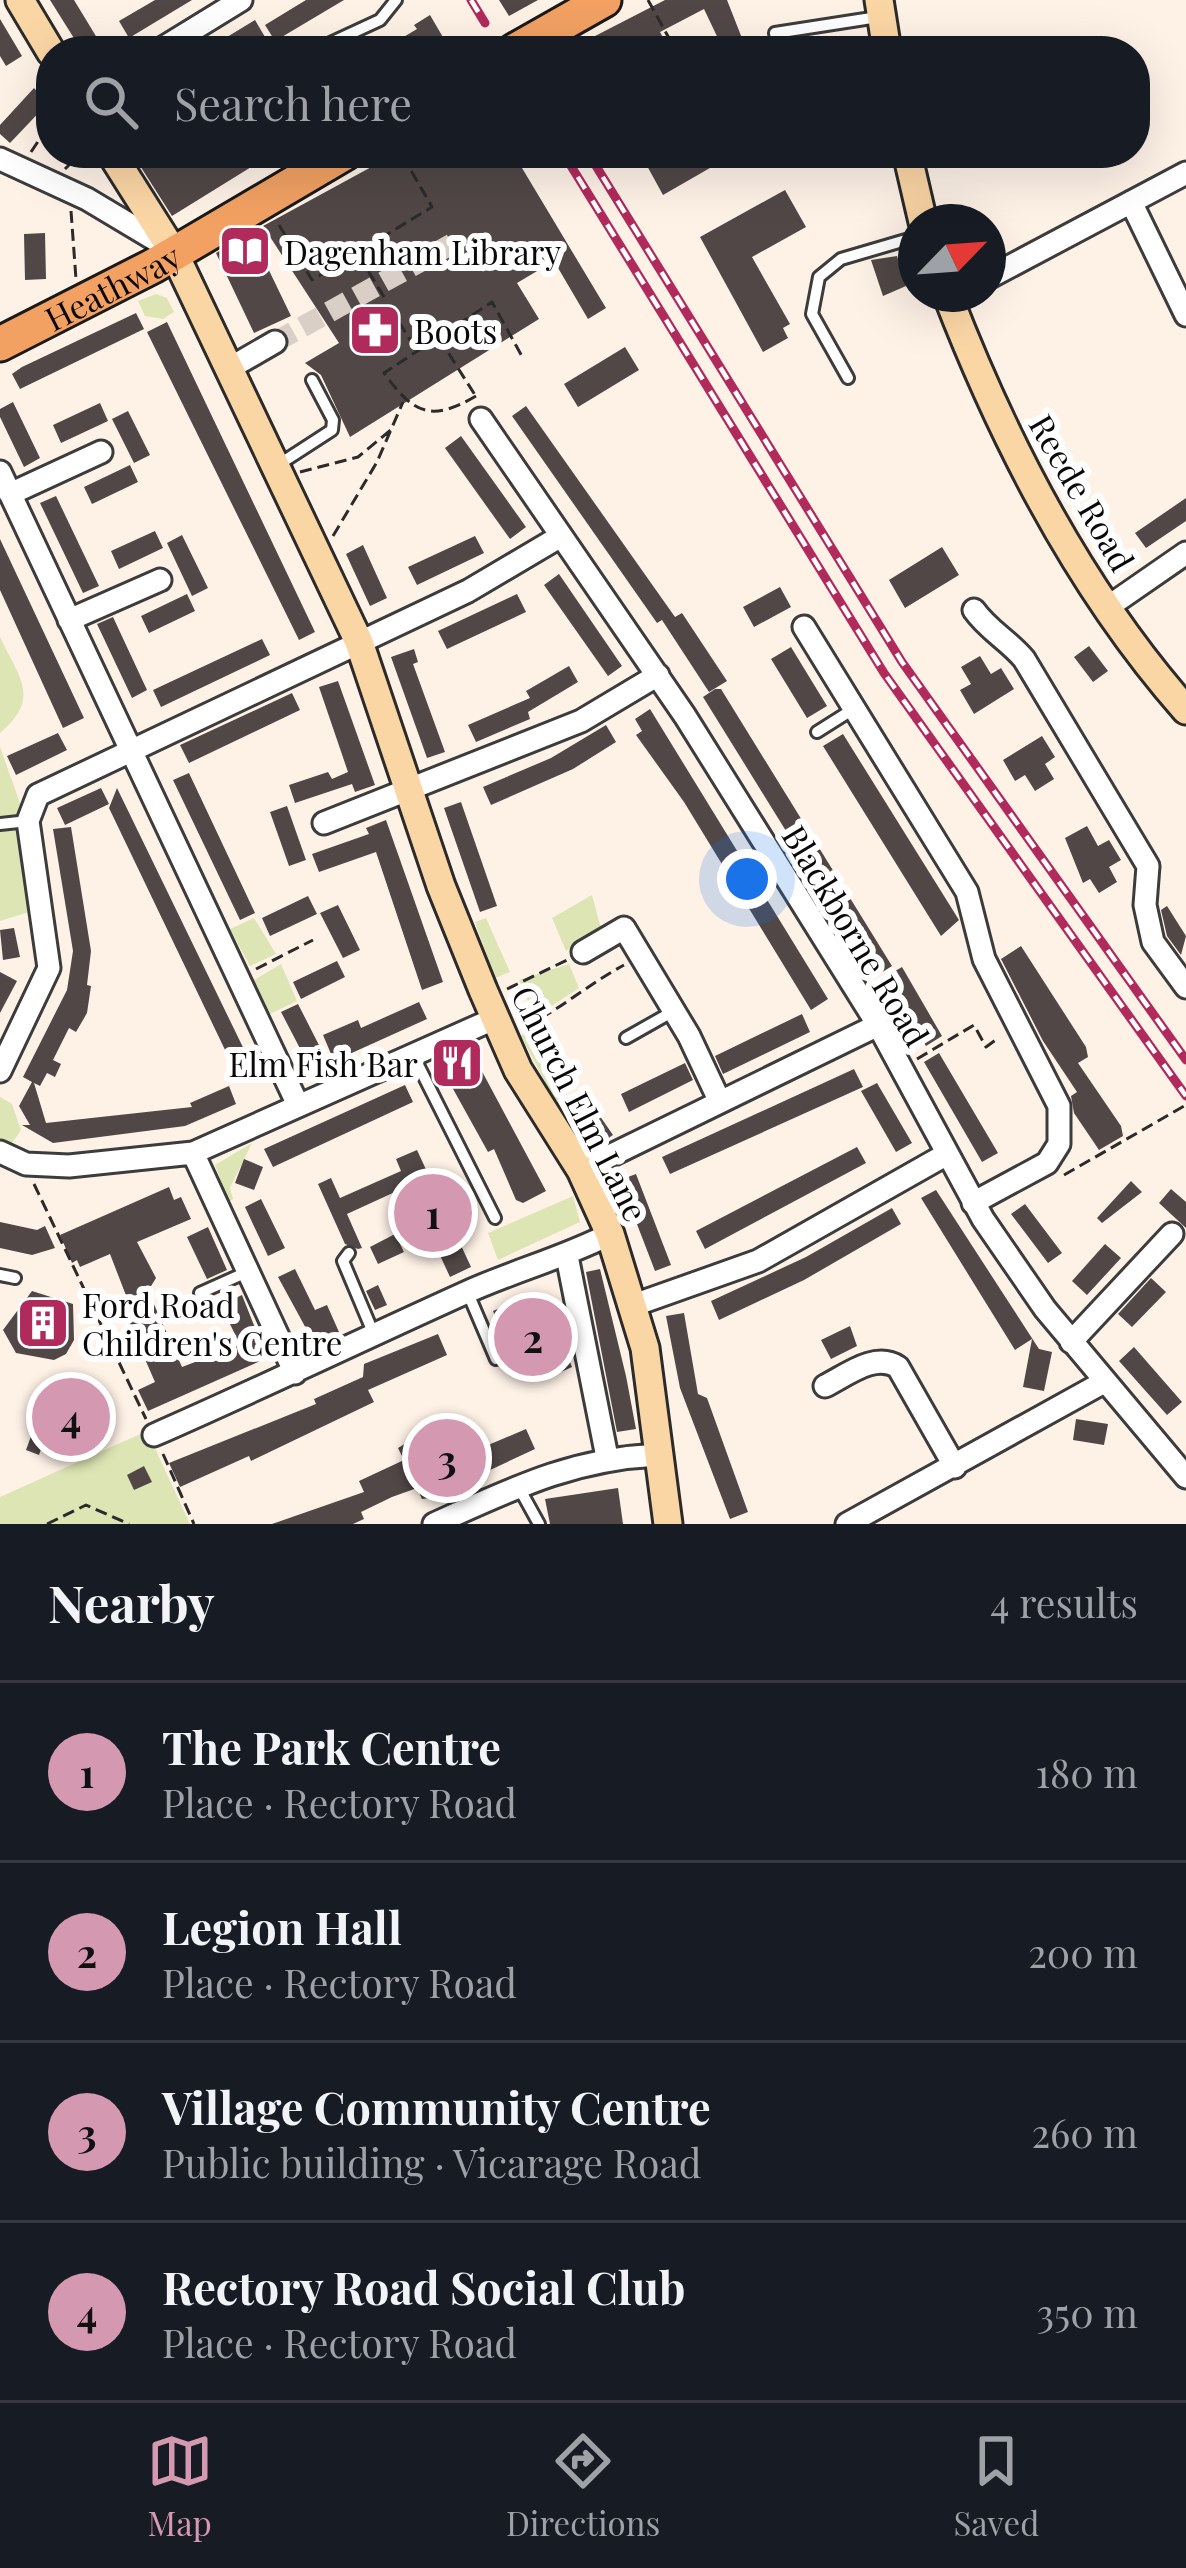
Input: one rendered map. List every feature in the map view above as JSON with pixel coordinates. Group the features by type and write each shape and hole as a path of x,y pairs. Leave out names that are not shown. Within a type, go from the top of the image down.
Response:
{"main road":[{"path":"540,36 604,0"},
{"name":"Heathway","path":"0,344 80,305 321,168"}],"street":[{"path":"20,0 41,36"},
{"path":"182,36 241,0"},
{"path":"0,160 33,169 144,230 174,253"},
{"name":"Church Elm Lane","path":"128,168 174,253 359,642 409,793 518,1070 580,1171 610,1234 634,1305 652,1387 668,1524"},
{"path":"910,168 919,204"},
{"path":"1006,268 1186,173"},
{"path":"1132,202 1186,315"},
{"name":"Reede Road","path":"958,312 1001,422 1108,607 1186,710"},
{"path":"230,368 275,342"},
{"name":"Blackborne Road","path":"481,419 658,675 878,1025 974,1203 1071,1342 1186,1477"},
{"path":"10,494 101,452"},
{"path":"0,472 298,1106"},
{"path":"0,1071 49,968 28,821 38,795 521,564 562,536"},
{"path":"1108,607 1186,554"},
{"path":"69,620 160,580"},
{"path":"974,610 988,630 1009,642 1024,659 1148,866 1144,905 1153,942 1186,987"},
{"path":"804,628 967,892 984,958 1059,1106 1059,1144 1048,1163 974,1203"},
{"path":"324,823 581,721 658,675"},
{"path":"581,953 624,928 689,1036 720,1102"},
{"path":"0,1152 26,1164 69,1166 193,1153 496,1018"},
{"path":"580,1171 878,1025"},
{"path":"193,1153 295,1373"},
{"path":"634,1305 758,1262 947,1154"},
{"path":"154,1435 376,1338 467,1291 567,1256 610,1234"},
{"path":"1071,1342 1172,1234"},
{"path":"567,1256 607,1457"},
{"path":"825,1386 872,1363 890,1361 898,1367 955,1467"},
{"path":"847,1524 1103,1382"},
{"path":"434,1524 518,1486 607,1457 658,1455"}],"lane":[{"path":"353,36 380,20 396,0"},
{"path":"776,36 880,8"},
{"path":"848,378 812,314 819,277 841,260 898,243"},
{"path":"278,471 332,430 333,420 313,380"},
{"path":"817,731 856,706"},
{"path":"0,824 28,821"},
{"path":"626,1038 672,1012"},
{"path":"412,1053 495,1218"},
{"path":"350,1253 343,1261 376,1338"},
{"path":"200,1293 247,1272"},
{"path":"0,1275 15,1278"},
{"path":"467,1291 496,1359"},
{"path":"518,1486 539,1524"}],"path":[{"path":"647,0 667,36"},
{"path":"33,169 36,161"},
{"path":"266,202 312,280 432,207 410,168"},
{"path":"68,191 80,305"},
{"path":"357,253 386,300"},
{"path":"438,336 476,396 440,412 425,412 404,400 384,373 416,350 438,336 492,302 524,360"},
{"path":"399,322 416,350"},
{"path":"315,550 330,541 394,428 404,400"},
{"path":"278,471 358,457 394,428"},
{"path":"238,978 313,940"},
{"path":"508,991 581,953"},
{"path":"526,1028 641,956"},
{"path":"900,1069 974,1025 986,1047 997,1039"},
{"path":"1046,1185 1186,1106"},
{"path":"26,1164 194,1524"},
{"path":"47,1524 86,1505 129,1524"}],"green space":[{"path":"156,294 167,298 174,312 163,319 145,316 138,301"},
{"path":"0,637 20,677 23,698 13,721 0,733"},
{"path":"0,747 25,817 39,909 0,921"},
{"path":"592,895 601,928 566,951 552,918"},
{"path":"254,918 276,954 250,966 230,929"},
{"path":"486,918 510,972 495,978 475,922"},
{"path":"281,964 297,1001 270,1014 254,980"},
{"path":"569,964 579,988 535,1017 519,980"},
{"path":"533,1025 567,1095 555,1101 521,1036"},
{"path":"0,1097 12,1104 21,1130 12,1143 0,1138"},
{"path":"252,1143 230,1188 233,1199 229,1202 215,1165"},
{"path":"573,1196 580,1222 498,1260 488,1233"},
{"path":"147,1431 190,1524 0,1524 0,1497"}],"building":[{"path":"50,0 74,0 96,36 73,36"},
{"path":"155,0 192,0 132,36 119,21"},
{"path":"306,0 344,0 283,36 272,36 265,25"},
{"path":"499,0 538,0 509,16"},
{"path":"665,0 727,0 741,36 717,36 704,9 660,32 662,36 595,36"},
{"path":"430,15 442,36 405,36 417,29 414,25"},
{"path":"0,19 22,56 6,66 0,56"},
{"path":"255,20 264,36 229,36"},
{"path":"34,88 36,116 10,143 0,134 0,125"},
{"path":"141,168 250,168 172,216"},
{"path":"369,168 522,168 606,308 588,319 554,261 517,283 539,319 350,437 321,375 305,363 339,343 263,226"},
{"path":"648,168 710,168 663,195"},
{"path":"785,190 806,227 752,257 790,324 783,328 788,338 763,352 700,237"},
{"path":"45,233 46,279 25,280 24,234"},
{"path":"251,233 291,316 254,333 216,253"},
{"path":"897,256 898,289 883,296 871,260"},
{"path":"136,313 144,329 20,389 12,374 22,367"},
{"path":"167,322 315,632 299,640 147,332"},
{"path":"625,347 639,370 578,407 564,384"},
{"path":"13,402 40,458 24,467 0,417 0,409"},
{"path":"100,403 108,421 61,443 53,425"},
{"path":"526,406 675,617 682,613 727,681 709,692 662,620 657,623 512,416"},
{"path":"128,411 150,455 134,463 112,419"},
{"path":"461,436 526,527 510,539 445,448"},
{"path":"130,465 138,482 92,504 84,487"},
{"path":"56,496 99,586 83,593 40,503"},
{"path":"1186,498 1186,521 1146,548 1135,533"},
{"path":"155,531 163,548 119,569 111,551"},
{"path":"182,535 208,588 192,596 167,543"},
{"path":"475,536 484,553 417,585 408,567"},
{"path":"0,539 84,718 63,728 0,590"},
{"path":"363,545 387,598 370,606 346,554"},
{"path":"942,547 959,575 905,608 889,580"},
{"path":"559,574 622,666 608,676 544,585"},
{"path":"780,587 791,607 754,627 743,607"},
{"path":"187,594 195,611 149,633 141,616"},
{"path":"517,594 526,612 447,649 438,631"},
{"path":"113,617 147,690 132,698 97,624"},
{"path":"262,639 270,655 161,707 153,690"},
{"path":"1089,646 1108,671 1093,682 1074,657"},
{"path":"791,647 827,706 807,718 771,659"},
{"path":"414,649 418,662 413,664 445,752 427,758 391,657"},
{"path":"980,656 991,674 1001,668 1014,689 974,714 960,690 971,684 961,667"},
{"path":"569,666 578,682 528,712 530,719 476,742 468,725 530,698 526,691"},
{"path":"338,681 375,785 355,792 352,784 295,803 289,785 328,772 332,779 348,772 319,687"},
{"path":"721,689 892,966 876,976 703,697"},
{"path":"292,693 300,710 189,763 180,745"},
{"path":"650,709 828,999 811,1010 684,802 636,735 642,731 635,719"},
{"path":"606,725 616,742 573,769 491,805 483,787 551,758"},
{"path":"58,733 67,750 16,775 7,756"},
{"path":"843,734 959,920 941,936 823,746"},
{"path":"1042,736 1055,757 1045,764 1054,779 1035,791 1025,775 1015,781 1003,760"},
{"path":"189,773 255,913 240,920 173,780"},
{"path":"101,788 109,804 65,825 57,808"},
{"path":"117,788 254,1070 238,1077 109,808"},
{"path":"461,802 497,906 480,912 444,808"},
{"path":"287,806 306,860 289,866 270,812"},
{"path":"386,820 443,982 422,990 376,852 319,872 312,854 369,834 366,828"},
{"path":"1087,826 1098,846 1109,840 1121,860 1109,867 1117,882 1099,893 1090,879 1083,883 1065,838"},
{"path":"71,827 91,951 87,985 91,986 87,1013 76,1032 69,1028 53,1060 61,1064 55,1077 47,1073 40,1086 34,1083 46,1123 192,1107 190,1103 229,1086 236,1104 185,1126 53,1143 22,1125 30,1125 19,1106 32,1082 23,1077 67,990 73,951 53,829"},
{"path":"308,896 317,914 270,936 262,918"},
{"path":"338,905 360,950 343,958 320,913"},
{"path":"1167,906 1186,936 1181,955 1167,936 1161,910"},
{"path":"14,928 20,957 3,960 0,930"},
{"path":"1021,946 1086,1047 1088,1057 1078,1063 1121,1126 1123,1136 1099,1150 1074,1113 1071,1096 1077,1092 1043,1041 1001,959"},
{"path":"337,961 345,977 301,999 293,982"},
{"path":"902,967 942,1036 926,1046 885,977"},
{"path":"0,972 17,981 0,1013"},
{"path":"419,1002 427,1019 334,1061 323,1035 358,1020 361,1028"},
{"path":"298,1004 321,1049 305,1058 281,1012"},
{"path":"802,1014 810,1032 723,1074 715,1056"},
{"path":"469,1047 546,1191 523,1203 516,1200 494,1149 488,1152 442,1069 446,1067 442,1059"},
{"path":"939,1053 998,1153 982,1162 924,1062"},
{"path":"685,1063 693,1080 629,1112 621,1094"},
{"path":"854,1069 863,1087 670,1174 662,1157"},
{"path":"877,1083 912,1143 896,1152 861,1091"},
{"path":"405,1085 413,1102 273,1167 264,1149"},
{"path":"584,1093 613,1135 598,1145 569,1104"},
{"path":"857,1147 866,1163 705,1249 696,1231"},
{"path":"417,1150 471,1267 450,1277 408,1186 347,1214 362,1248 358,1249 345,1244 318,1184 331,1178 340,1198 401,1171 396,1159"},
{"path":"244,1159 263,1167 254,1190 235,1183"},
{"path":"636,1174 671,1265 655,1271 620,1180"},
{"path":"1131,1181 1142,1192 1102,1223 1097,1218"},
{"path":"169,1187 174,1200 181,1197 191,1219 137,1242 156,1278 148,1291 182,1367 240,1345 221,1305 242,1295 267,1358 148,1411 138,1390 155,1382 120,1302 127,1298 110,1254 80,1267 77,1260 72,1263 60,1235"},
{"path":"1171,1189 1186,1202 1186,1228 1159,1203"},
{"path":"936,1190 1039,1349 1052,1352 1044,1391 1023,1387 1032,1339 1015,1350 921,1198"},
{"path":"261,1199 285,1248 268,1256 245,1207"},
{"path":"1025,1204 1062,1253 1048,1263 1011,1214"},
{"path":"892,1208 901,1224 804,1280 719,1320 711,1301 806,1257"},
{"path":"0,1222 37,1230 45,1226 55,1248 32,1255 0,1248"},
{"path":"208,1227 227,1270 207,1279 187,1237"},
{"path":"395,1234 404,1252 378,1264 370,1247"},
{"path":"1105,1244 1121,1258 1087,1295 1072,1281"},
{"path":"295,1269 315,1310 327,1305 339,1332 314,1343 278,1277"},
{"path":"600,1269 636,1429 617,1432 586,1272"},
{"path":"1151,1278 1166,1292 1132,1327 1118,1314"},
{"path":"378,1285 387,1305 375,1310 366,1291"},
{"name":"Ford Road Children's Centre","path":"32,1291 73,1304 74,1340 66,1354 54,1360 16,1353 3,1330"},
{"path":"533,1294 552,1339 559,1336 572,1367 541,1381 536,1371 521,1378 493,1311"},
{"path":"684,1313 698,1394 707,1398 748,1512 730,1519 680,1388 666,1316"},
{"path":"850,1326 857,1346 831,1359 821,1340"},
{"path":"438,1334 447,1355 368,1390 374,1402 251,1461 249,1456 180,1487 169,1463 316,1404 314,1399 363,1377 364,1364"},
{"path":"1134,1347 1182,1402 1167,1415 1119,1361"},
{"path":"63,1383 92,1394 88,1404 96,1407 83,1442 77,1439 72,1451 44,1440 39,1455 26,1450 34,1428 45,1432"},
{"path":"1076,1419 1108,1424 1104,1445 1073,1440"},
{"path":"444,1420 460,1457 526,1429 535,1449 430,1498 422,1499 417,1488 392,1497 361,1512 364,1519 353,1524 272,1524 364,1492 359,1481 404,1460 398,1448"},
{"path":"144,1466 152,1482 134,1490 127,1475"},
{"path":"618,1488 623,1524 550,1524 545,1499"}],"tunnel":[{"path":"275,342 452,244"}],"railway":[{"path":"471,0 485,23"},
{"path":"572,168 884,673 1186,1096"},
{"path":"597,168 902,662 1186,1060"}],"place":[{"name":"Dagenham Library","path":"245,251"},
{"name":"Boots","path":"375,330"},
{"name":"Elm Fish Bar","path":"457,1063"},
{"name":"The Park Centre","path":"433,1213"},
{"name":"Ford Road Children's Centre","path":"43,1323"},
{"name":"Legion Hall","path":"533,1337"},
{"name":"Rectory Road Social Club","path":"71,1417"},
{"name":"Village Community Centre","path":"447,1458"}]}
